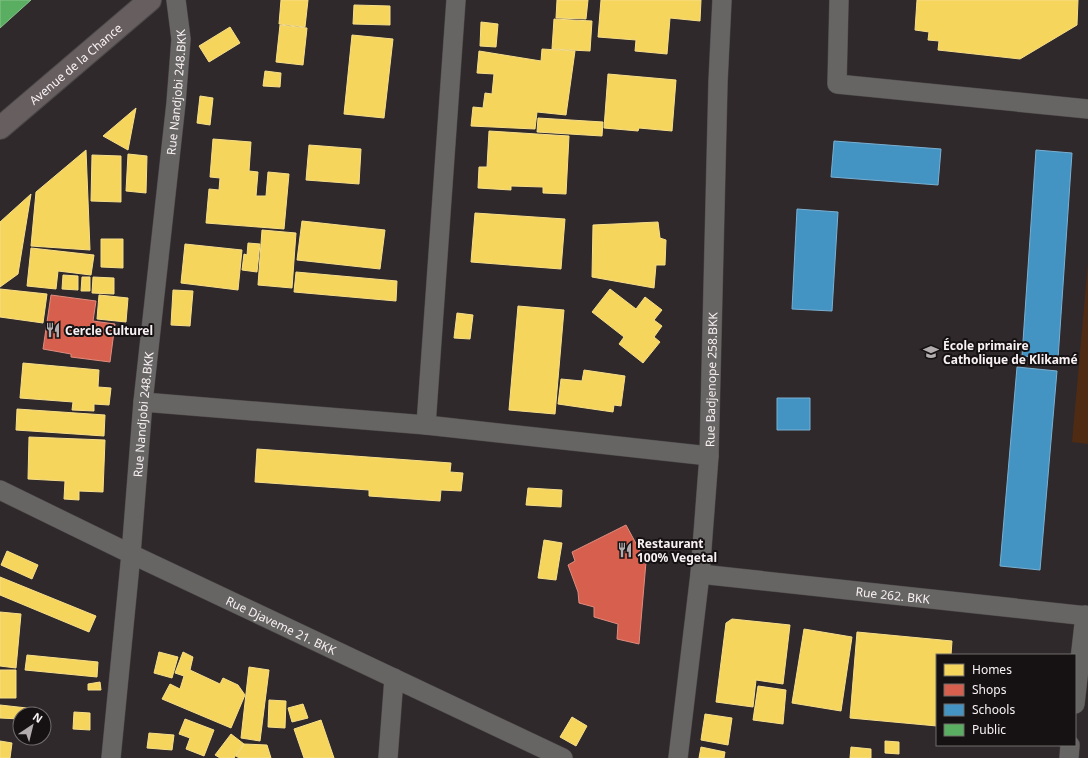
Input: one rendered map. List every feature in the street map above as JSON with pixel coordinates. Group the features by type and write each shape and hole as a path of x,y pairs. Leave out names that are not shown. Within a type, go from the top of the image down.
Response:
{"main road":[{"name":"Avenue de la Chance","path":"0,128 150,0"}],"street":[{"name":"Rue Nandjobi 248.BKK","path":"111,758 131,554 143,402 176,103 181,39 176,0"},
{"path":"426,425 456,0"},
{"name":"Rue Badjenope 258.BKK","path":"678,758 700,574 709,456 718,82 722,0"},
{"path":"838,0 837,84 1088,109"},
{"path":"143,402 426,425 709,456"},
{"name":"Rue Djaveme 21. BKK","path":"0,490 131,554 563,758"},
{"name":"Rue 262. BKK","path":"700,574 1086,616 1076,696"},
{"path":"388,758 394,678"},
{"path":"1069,758 1070,746"}],"shaded area":[{"path":"1088,263 1088,444 1072,442"}],"building: Homes":[{"path":"281,0 308,0 305,27 279,24"},
{"path":"557,0 588,0 586,19 556,18"},
{"path":"601,0 701,0 700,21 670,18 667,54 635,51 636,40 598,37"},
{"path":"917,0 1078,0 1077,25 1020,59 938,50 939,41 928,40 929,32 915,30"},
{"path":"354,5 390,6 390,25 353,24"},
{"path":"554,19 592,21 590,51 552,49"},
{"path":"481,22 498,24 496,47 480,46"},
{"path":"280,25 307,28 303,65 276,62"},
{"path":"230,27 240,43 209,62 199,46"},
{"path":"352,35 393,39 384,118 344,114"},
{"path":"542,49 575,51 566,115 537,112 535,129 471,126 473,107 483,108 485,93 492,94 494,74 477,73 479,51 541,61"},
{"path":"265,71 281,73 280,87 263,86"},
{"path":"608,74 676,80 672,131 639,128 638,131 604,128"},
{"path":"200,96 213,98 210,125 197,123"},
{"path":"136,108 128,150 103,136"},
{"path":"538,118 603,122 602,136 537,132"},
{"path":"489,131 569,136 566,194 543,193 543,187 511,186 511,190 478,188 479,167 487,167"},
{"path":"213,139 251,142 249,171 258,172 256,196 266,196 268,172 289,174 284,229 206,223 209,189 219,190 220,178 210,177"},
{"path":"309,145 361,149 359,184 306,180"},
{"path":"86,150 90,250 31,246 36,192"},
{"path":"128,154 147,156 146,193 126,191"},
{"path":"92,155 121,156 121,202 91,201"},
{"path":"31,194 18,274 0,287 0,222"},
{"path":"475,213 565,219 561,269 471,262"},
{"path":"302,221 385,230 380,269 297,260"},
{"path":"658,222 660,238 666,240 665,265 656,265 654,288 592,277 593,225"},
{"path":"262,230 296,233 292,288 258,285"},
{"path":"101,239 123,239 123,268 101,267"},
{"path":"248,243 260,244 257,272 242,270 244,254 247,255"},
{"path":"185,244 242,250 238,290 181,283"},
{"path":"31,248 94,255 91,275 58,271 56,289 27,286"},
{"path":"296,272 397,281 396,301 294,292"},
{"path":"63,275 78,276 78,290 62,289"},
{"path":"82,277 90,277 90,291 81,291"},
{"path":"93,277 114,278 114,294 92,293"},
{"path":"0,289 47,294 43,323 0,317"},
{"path":"610,289 636,309 645,297 662,310 654,320 662,326 654,337 660,342 643,363 619,344 624,337 592,312"},
{"path":"173,290 193,291 190,326 171,325"},
{"path":"99,295 128,298 126,322 97,319"},
{"path":"518,306 564,310 555,414 509,410"},
{"path":"457,313 473,315 470,339 454,338"},
{"path":"23,363 99,370 98,387 111,388 109,405 94,404 94,411 72,410 73,402 20,398"},
{"path":"584,370 625,376 621,406 614,405 613,412 558,404 561,379 582,381"},
{"path":"17,409 105,415 104,436 16,430"},
{"path":"29,437 105,440 103,492 79,491 79,500 64,499 65,481 28,479"},
{"path":"257,449 451,463 450,472 463,473 461,491 441,490 440,501 369,496 369,490 255,482"},
{"path":"528,488 562,490 561,507 526,505"},
{"path":"544,540 562,543 556,580 538,578"},
{"path":"7,551 38,565 32,579 1,565"},
{"path":"0,577 96,616 89,632 0,595"},
{"path":"0,612 21,614 16,668 0,666"},
{"path":"732,619 790,625 783,684 756,680 753,707 716,702 726,623"},
{"path":"804,629 852,637 841,711 792,703"},
{"path":"857,632 952,641 951,654 936,654 936,726 850,718"},
{"path":"159,652 178,657 172,678 154,673"},
{"path":"183,652 193,657 190,670 220,684 223,678 238,685 245,695 231,728 162,699 170,684 180,689 184,676 175,673"},
{"path":"27,655 98,662 97,677 25,670"},
{"path":"249,667 269,670 260,741 241,738"},
{"path":"0,670 16,670 16,698 0,698"},
{"path":"100,682 101,690 88,690 88,684"},
{"path":"758,686 786,690 783,724 753,720"},
{"path":"269,700 286,701 285,728 268,727"},
{"path":"303,704 308,718 292,722 288,708"},
{"path":"0,705 12,706 12,719 0,718"},
{"path":"74,712 90,713 90,730 73,729"},
{"path":"705,714 732,718 728,745 701,740"},
{"path":"572,717 587,726 576,746 560,737"},
{"path":"185,719 214,730 204,756 186,749 190,738 179,734"},
{"path":"321,720 334,758 304,758 294,729"},
{"path":"149,733 174,735 172,750 147,748"},
{"path":"231,734 244,744 234,758 220,758 215,755"},
{"path":"0,741 12,743 10,758 0,758"},
{"path":"885,741 899,742 899,754 885,753"},
{"path":"244,744 267,745 271,758 239,758 236,756"},
{"path":"701,747 725,752 724,758 699,758"},
{"path":"851,747 871,749 871,758 850,758"}],"building: Shops":[{"path":"51,295 96,301 93,321 115,324 110,362 71,357 71,354 43,349"},
{"path":"626,525 646,562 639,644 617,639 618,624 594,617 594,607 579,603 578,592 568,565 575,561 572,552"}],"building: Schools":[{"path":"834,141 941,149 938,185 831,177"},
{"path":"1036,150 1072,153 1058,359 1022,356"},
{"path":"797,209 838,212 832,311 792,309"},
{"path":"1017,367 1057,371 1040,570 1000,566"},
{"path":"777,398 810,398 810,430 777,430"}],"building: Public":[{"path":"0,0 31,0 0,28"}],"place":[{"name":"Cercle Culturel","path":"53,330"},
{"name":"École primaire Catholique de Klikamé","path":"931,352"},
{"name":"Restaurant 100% Vegetal","path":"625,550"}]}
